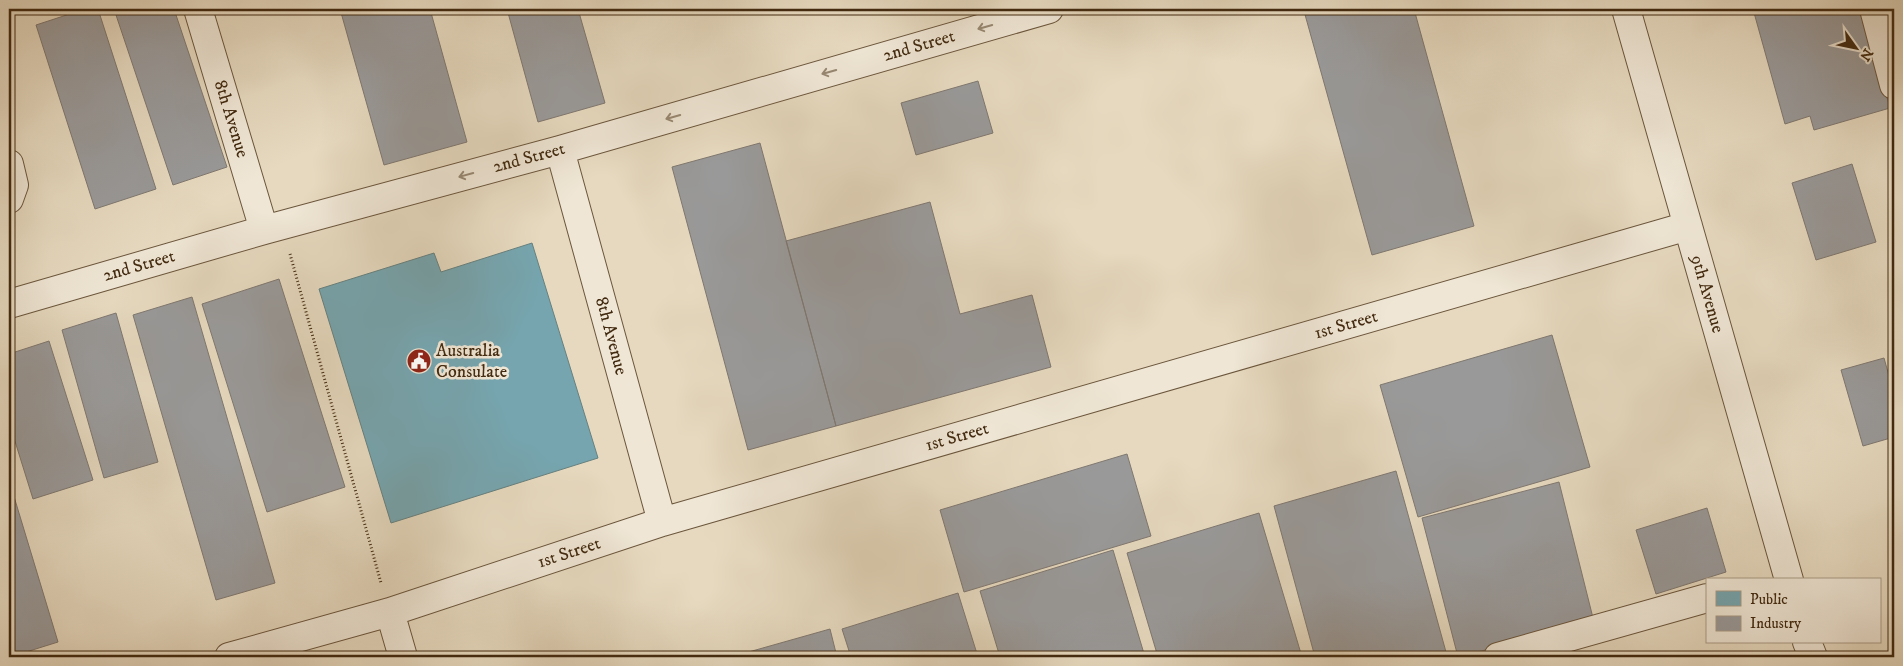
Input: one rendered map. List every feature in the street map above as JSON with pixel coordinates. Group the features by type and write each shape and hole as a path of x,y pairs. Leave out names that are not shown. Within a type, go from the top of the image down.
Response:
{"street":[{"name":"8th Avenue","path":"198,9 273,228"},
{"name":"2nd Street","path":"9,304 273,228 560,150 1049,9"},
{"name":"9th Avenue","path":"1626,9 1688,226 1783,578"},
{"path":"1874,9 1894,85"},
{"name":"8th Avenue","path":"560,150 662,522"},
{"path":"9,164 14,185 9,199"},
{"name":"1st Street","path":"229,657 390,612 662,522 1688,226"},
{"path":"1498,657 1706,598"},
{"path":"390,612 403,657"},
{"path":"1808,644 1814,657"}],"path":[{"path":"273,228 390,612"}],"building: Public":[{"path":"532,243 598,458 391,523 319,289 434,253 441,272"}],"building: Industry":[{"path":"85,9 98,9 156,189 95,209 36,25"},
{"path":"123,9 174,9 227,167 173,185 115,12"},
{"path":"340,9 430,9 467,142 384,165"},
{"path":"507,9 578,9 605,103 538,122"},
{"path":"1311,9 1414,9 1474,226 1372,255 1304,11"},
{"path":"1753,9 1862,9 1890,108 1814,130 1810,116 1785,124"},
{"path":"978,81 993,133 916,155 901,103"},
{"path":"760,143 836,426 748,450 672,167"},
{"path":"1852,164 1876,242 1816,260 1792,183"},
{"path":"930,202 960,314 1032,295 1051,367 836,426 786,241"},
{"path":"279,279 345,487 267,512 202,304"},
{"path":"192,297 275,583 216,600 133,315"},
{"path":"116,313 158,462 104,478 62,330"},
{"path":"1552,335 1590,467 1418,517 1380,385"},
{"path":"49,341 93,480 33,499 9,422 9,354"},
{"path":"1884,358 1894,394 1894,437 1863,446 1841,370"},
{"path":"1127,454 1151,536 964,592 940,510"},
{"path":"1396,471 1446,652 1428,657 1315,657 1274,506"},
{"path":"9,480 58,642 10,657 9,657"},
{"path":"1559,482 1594,622 1458,657 1422,518"},
{"path":"1707,508 1726,572 1656,594 1636,530"},
{"path":"1259,513 1302,657 1158,657 1127,553"},
{"path":"1113,550 1145,657 1000,657 980,591"},
{"path":"958,593 978,657 851,657 842,629"},
{"path":"830,629 837,657 731,657"}],"place":[{"name":"Australia Consulate","path":"419,361"}]}
